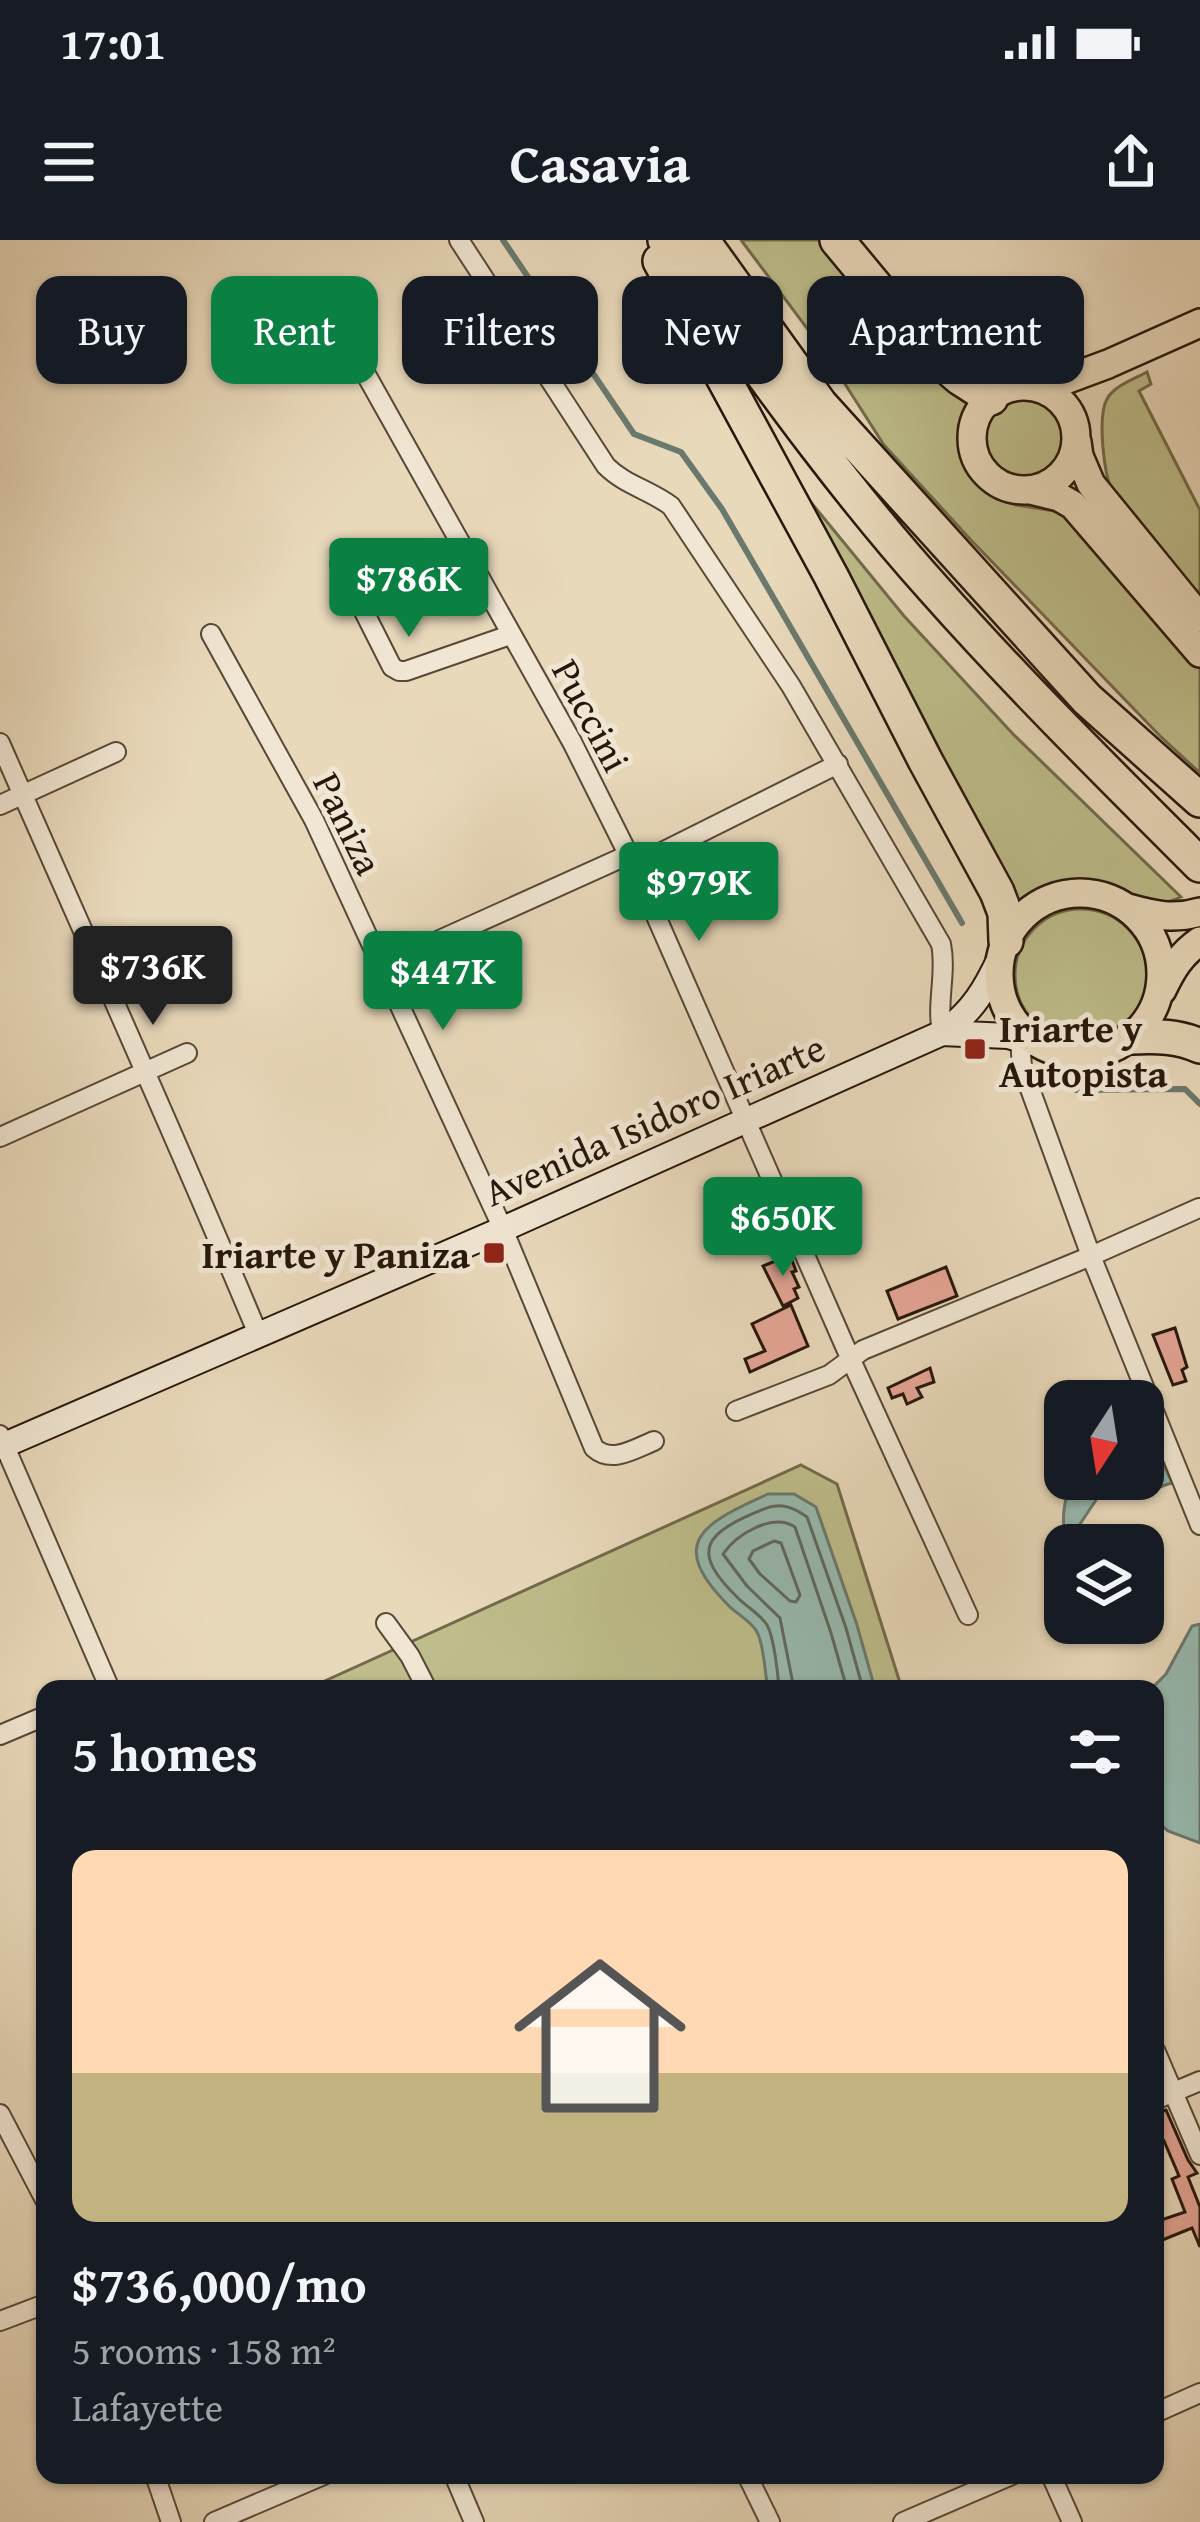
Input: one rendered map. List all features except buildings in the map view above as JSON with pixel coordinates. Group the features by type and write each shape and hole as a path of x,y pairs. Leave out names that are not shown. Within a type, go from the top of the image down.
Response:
{"highway":[{"path":"650,240 997,892 1005,914 1003,949"},
{"path":"665,240 805,432 931,586 1200,865"},
{"path":"702,240 820,404 1087,699 1200,800"},
{"path":"837,240 929,351 991,398"},
{"path":"1132,1037 1162,1036 1200,1046"}],"main road":[{"path":"1042,389 1200,323"},
{"path":"1200,618 1091,484 1079,456 1073,420 1055,396 1024,386 991,398 980,410 972,442 985,472 1013,489 1059,496 1073,505 1200,653"},
{"path":"1030,490 1059,477 1069,465 1076,434"},
{"path":"1200,912 1159,916 1104,897 1058,896 1019,921 1003,949 1002,998 1030,1042 1064,1054 1112,1049 1148,1020 1174,965 1200,941"},
{"path":"1125,907 1157,947 1162,973 1158,999"}],"street":[{"path":"459,240 606,466 619,479 671,506 791,686 941,944 942,1033"},
{"name":"Puccini","path":"372,384 572,742 631,861 968,1615"},
{"path":"340,564 392,667 399,671 510,635"},
{"name":"Paniza","path":"212,634 314,820 503,1228 594,1448 616,1456 654,1441"},
{"path":"0,742 258,1334"},
{"path":"0,805 116,752"},
{"path":"382,966 631,861 838,764"},
{"name":"Avenida Isidoro Iriarte","path":"1,1442 503,1228 942,1033 969,1012 1003,949"},
{"name":"Avenida Isidoro Iriarte","path":"942,1033 1030,1042"},
{"path":"1030,1042 1022,1067 1091,1256 1200,1526"},
{"path":"0,1137 187,1053"},
{"path":"736,1411 829,1375 863,1350 1199,1208"},
{"path":"1,1442 106,1680"},
{"path":"386,1623 422,1680"},
{"path":"0,1735 36,1720"},
{"path":"1200,2081 1164,2096 1200,2155"},
{"path":"0,2114 36,2183"},
{"path":"0,2321 36,2307"},
{"path":"1164,2409 1200,2393"},
{"path":"158,2484 171,2522"},
{"path":"214,2522 303,2484"},
{"path":"458,2484 474,2522"},
{"path":"751,2484 770,2522"},
{"path":"903,2522 991,2484"},
{"path":"1056,2484 1072,2522"}],"shaded area":[{"path":"741,240 830,240 861,276 807,276 807,328 783,296 783,276 768,276"},
{"path":"1147,372 1151,384 1139,391 1200,510 1200,593 1113,493 1107,474 1102,432 1107,399"},
{"path":"845,384 956,384 971,407 963,433 966,459 983,485 997,499 1061,512 1088,534 1200,668 1200,773 970,539 884,445"},
{"path":"1024,397 1041,400 1055,410 1065,424 1065,458 1055,472 1041,482 1024,485 1007,482 993,472 983,458 980,441 983,424 993,410 1007,400"},
{"path":"769,451 904,616 1013,734 1181,897 1148,903 1100,885 1076,882 1043,890 1014,910"},
{"path":"1081,909 1106,914 1128,928 1142,950 1147,975 1142,1000 1128,1022 1106,1036 1081,1041 1056,1036 1034,1022 1020,1000 1015,975 1020,950 1034,928 1056,914"},
{"path":"801,1465 837,1484 899,1680 327,1680"}],"water":[{"path":"768,1494 794,1494 816,1507 872,1680 767,1680 757,1632 729,1606 699,1566 700,1537 726,1515"},
{"path":"1096,1500 1080,1524 1064,1524 1065,1502"},
{"path":"1200,1624 1200,1843 1164,1827 1164,1680 1160,1680 1192,1626"}],"waterway":[{"path":"503,240 634,434 681,452 722,509 962,923"},
{"path":"1076,1090 1185,1089 1200,1104"}],"place":[{"name":"Iriarte y Autopista","path":"975,1049"},
{"name":"Iriarte y Paniza","path":"494,1253"}]}
